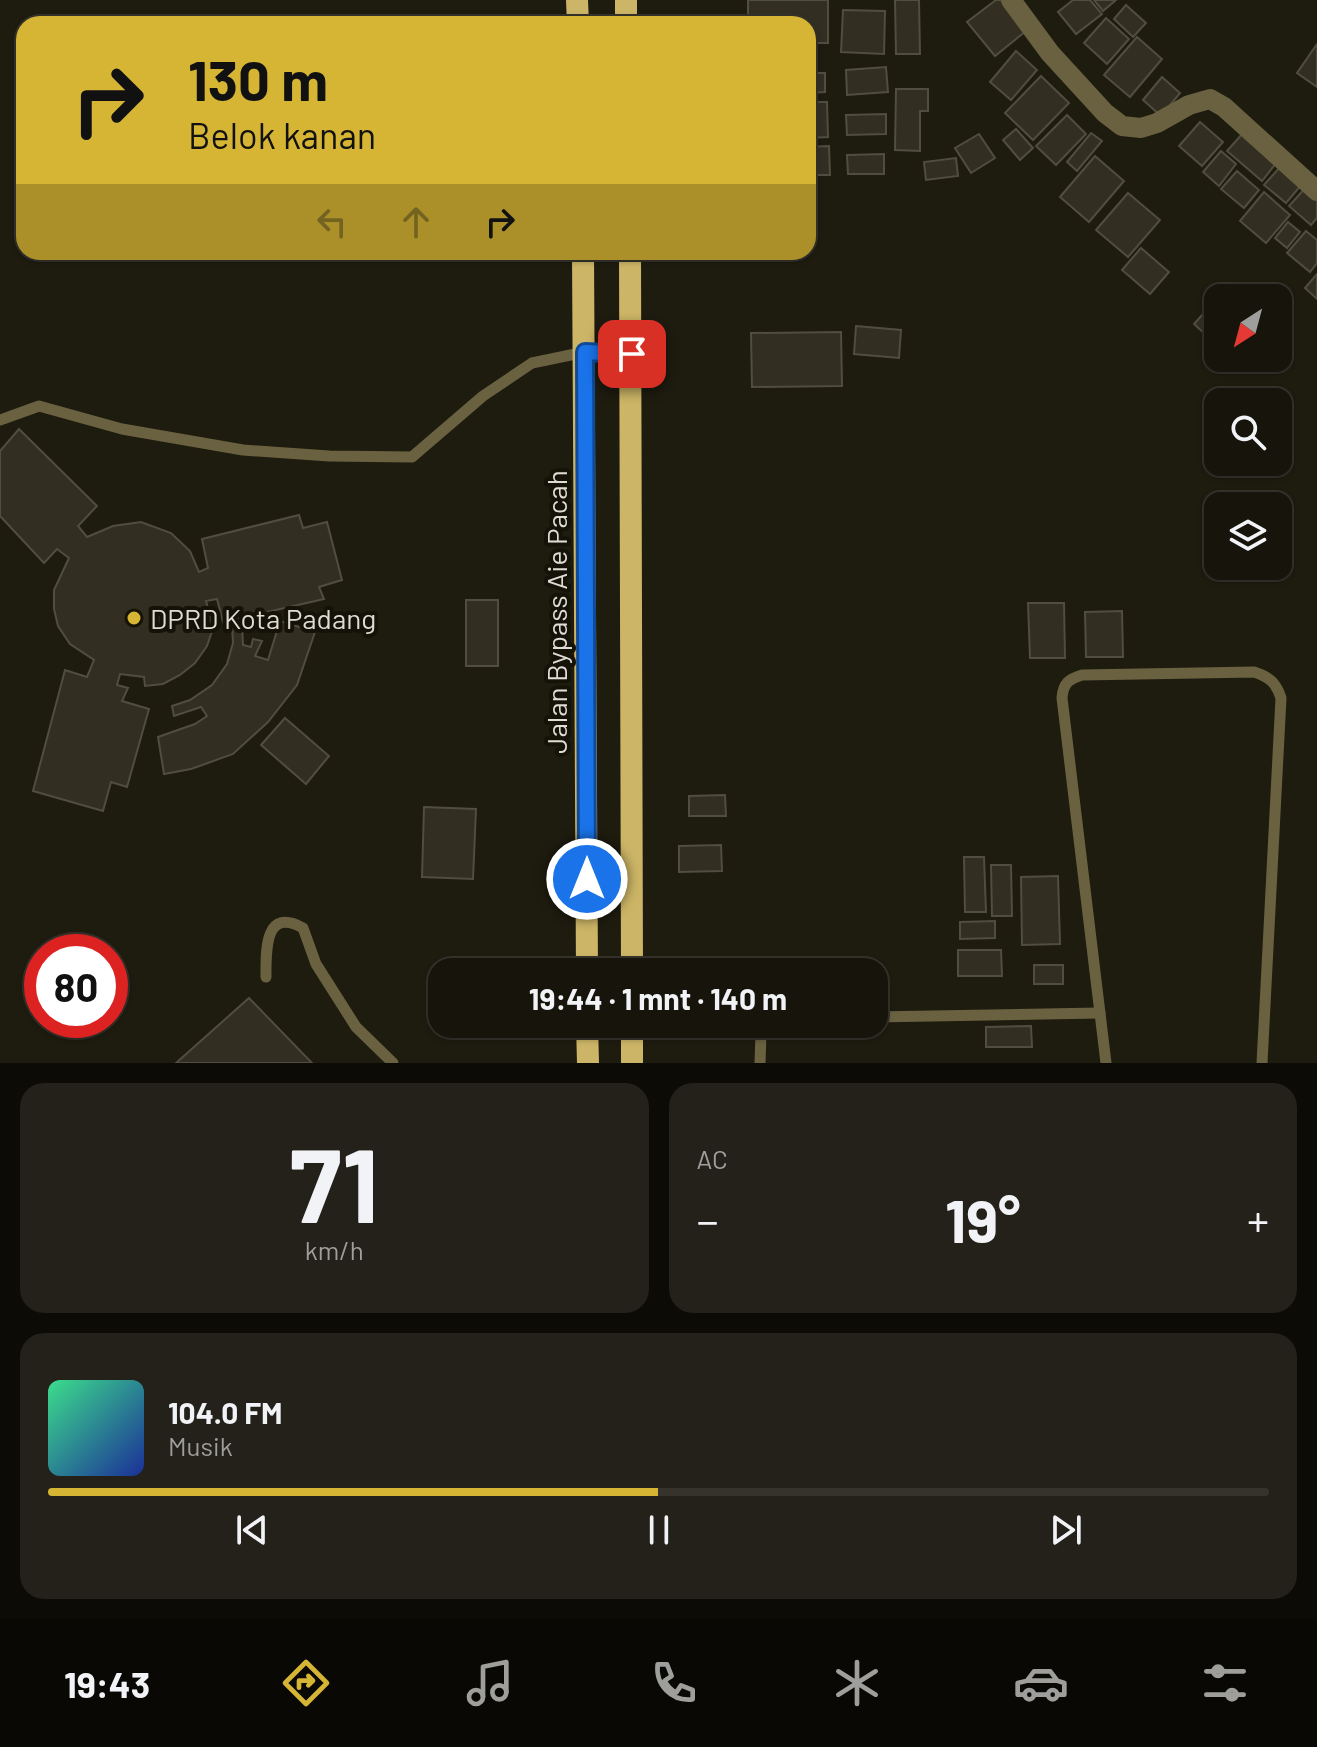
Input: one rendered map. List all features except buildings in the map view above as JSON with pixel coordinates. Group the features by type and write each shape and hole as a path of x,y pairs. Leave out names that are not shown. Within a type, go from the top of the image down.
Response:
{"highway":[{"name":"Jalan Bypass Aie Pacah","path":"583,260 587,958"},
{"path":"630,260 632,958"},
{"path":"587,1038 588,1063"},
{"path":"632,1038 632,1063"}],"street":[{"path":"1011,0 1050,53 1105,113 1122,126 1141,128 1157,123 1189,105 1210,99 1224,107 1317,191"}],"lane":[{"path":"0,420 39,406 122,429 243,450 329,456 412,457 483,396 532,363 585,352 632,354"},
{"path":"1106,1063 1063,687 1070,679 1082,675 1254,672 1268,677 1277,685 1281,698 1262,1063"},
{"path":"266,977 269,933 275,926 284,923 303,928 316,964 356,1027 393,1063"},
{"path":"888,1017 1100,1013"},
{"path":"760,1063 761,1038"}],"place":[{"name":"DPRD Kota Padang","path":"134,618"}],"route":[{"path":"587,879 585,352 632,354"}]}
